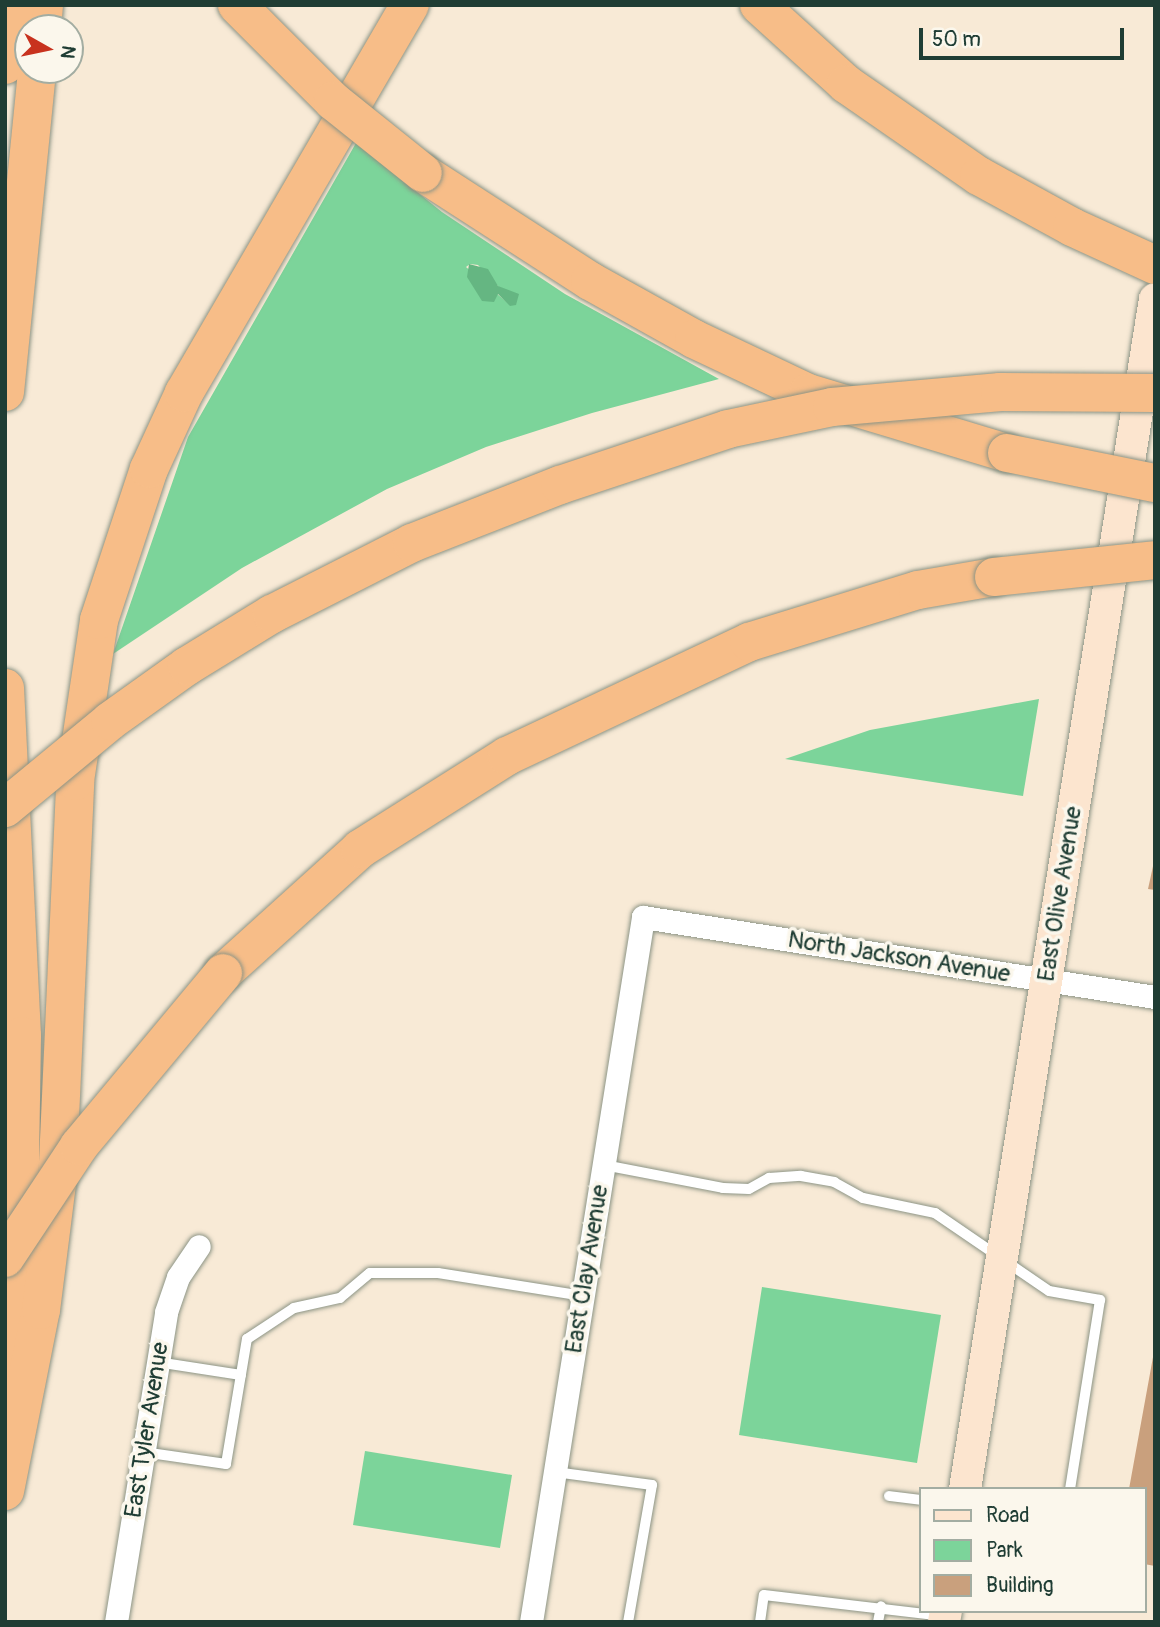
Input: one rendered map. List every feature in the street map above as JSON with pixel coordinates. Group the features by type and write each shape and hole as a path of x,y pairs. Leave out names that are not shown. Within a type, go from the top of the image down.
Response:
{"highway":[{"path":"5,65 15,5"},
{"path":"237,5 333,101 423,173 590,281 707,345 808,393 1007,453 1155,484"},
{"path":"5,1491 39,1322 56,1196 75,781 100,620 144,481 184,393 410,5"},
{"path":"759,5 846,84 968,169 1029,205 1155,265"},
{"path":"5,392 36,84"},
{"path":"5,808 110,721 187,666 272,614 412,543 560,485 728,429 832,407 987,393 1155,393"},
{"path":"5,1258 79,1146 223,973 360,849 507,756 749,642 918,590 994,577 1155,560"},
{"path":"5,688 19,946 22,1120 19,1236 5,1369"}],"main road":[{"name":"East Olive Avenue","path":"965,1487 1155,299"}],"street":[{"name":"North Jackson Avenue","path":"643,917 1155,997"},
{"name":"East Clay Avenue","path":"531,1622 643,917"},
{"name":"East Tyler Avenue","path":"116,1622 166,1312 178,1277 199,1245"}],"lane":[{"path":"604,1165 723,1188 749,1189 769,1178 801,1176 834,1182 863,1198 935,1213 1049,1291 1100,1300 1070,1487"},
{"path":"143,1452 226,1464 247,1339 294,1308 340,1298 370,1273 438,1273 583,1296"},
{"path":"158,1362 241,1374"},
{"path":"555,1472 652,1485 628,1622"},
{"path":"889,1496 918,1500"},
{"path":"760,1622 764,1595 843,1607 881,1606 918,1612"},
{"path":"878,1622 881,1606"},
{"path":"922,1613 945,1617"}],"green space":[{"path":"356,143 442,212 565,294 719,379 592,413 486,447 387,489 242,568 113,654 188,437","holes":["470,264 478,265 498,286 510,305 466,267"]},
{"path":"469,264 488,269 498,286 519,294 516,305 510,306 498,294 494,302 482,301 467,277"},
{"path":"1039,699 1023,796 785,759 870,730"},
{"path":"762,1287 941,1315 917,1463 739,1435"},
{"path":"365,1451 512,1475 500,1548 353,1525"}],"building":[{"path":"1155,857 1155,890 1148,889"},
{"path":"1155,1346 1155,1566 1146,1564 1146,1487 1129,1487"}]}
